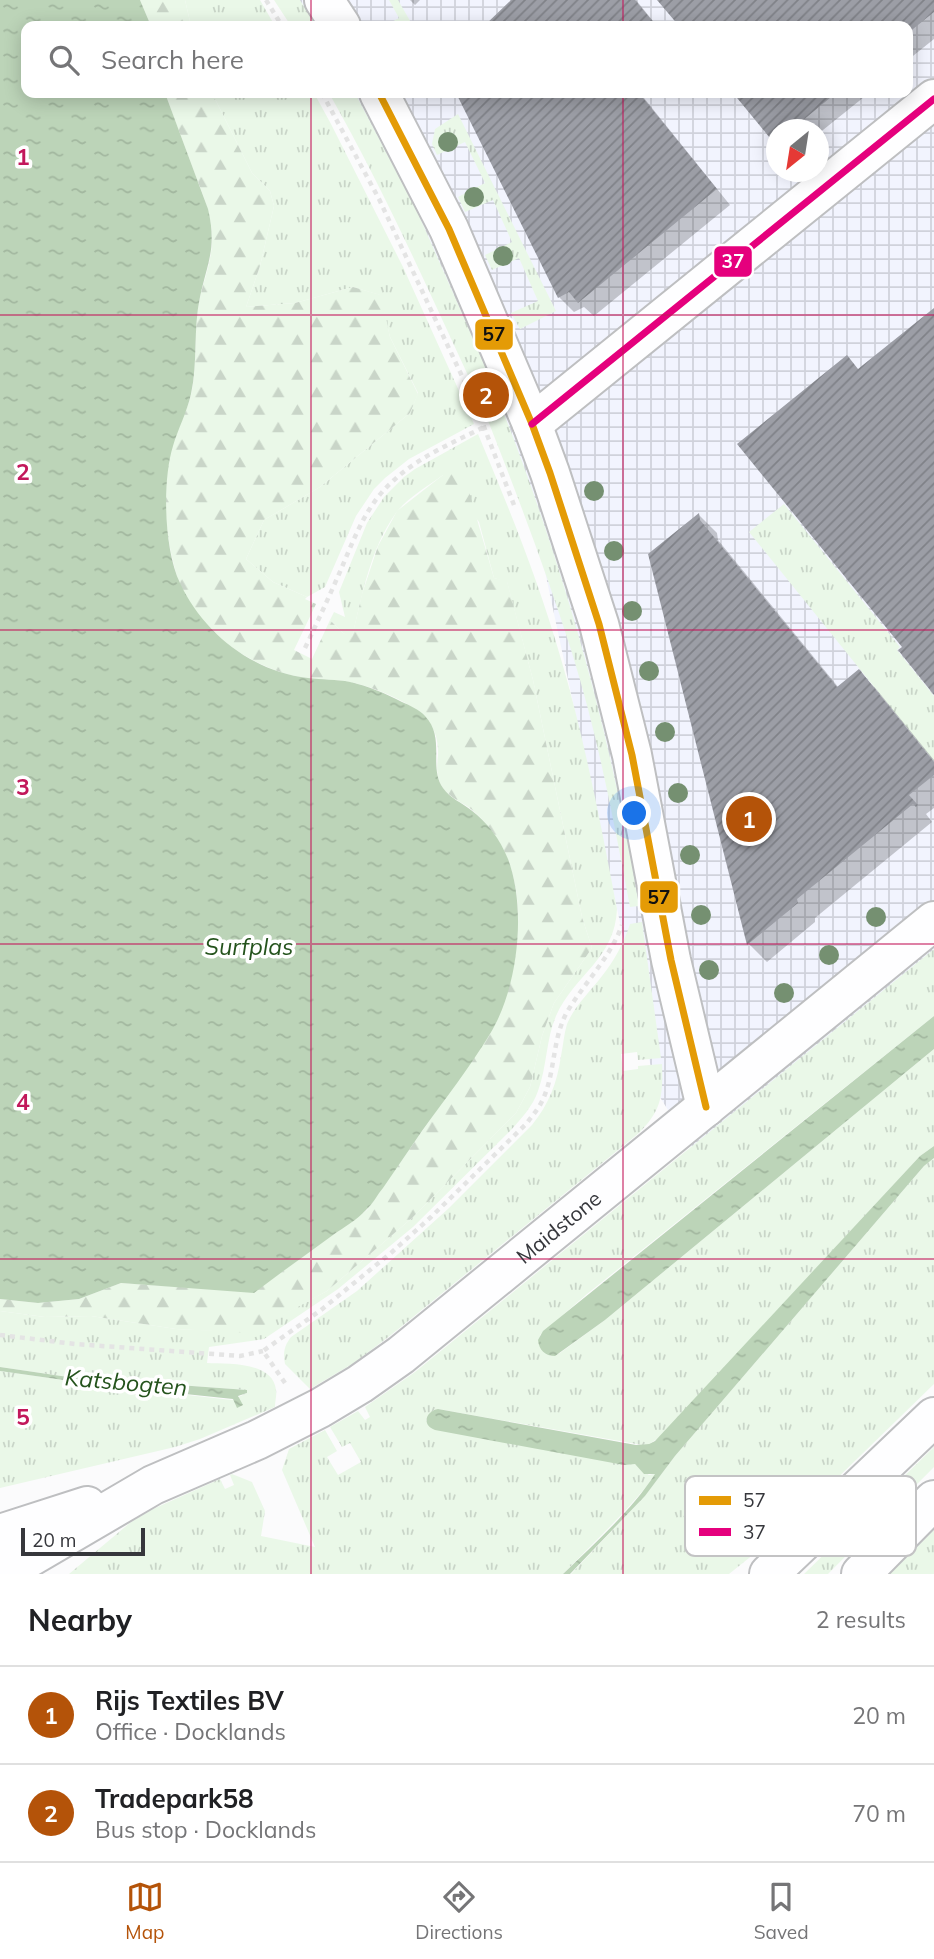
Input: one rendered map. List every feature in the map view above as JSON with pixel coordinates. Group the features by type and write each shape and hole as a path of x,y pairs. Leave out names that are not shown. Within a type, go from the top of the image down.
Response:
{"street":[{"path":"324,0 338,21"},
{"path":"382,98 449,229 532,424 599,624 632,755 671,960 706,1107"},
{"path":"532,424 934,99"},
{"name":"Maidstone","path":"1,1574 153,1485 303,1417 360,1384 401,1355 934,921"},
{"path":"872,1476 934,1417"},
{"name":"Maidstone","path":"0,1534 153,1485"},
{"path":"916,1518 934,1500"},
{"path":"769,1574 788,1556"},
{"path":"862,1574 880,1556"}],"path":[{"path":"266,0 279,21"},
{"path":"325,98 379,199 476,406 516,511"},
{"path":"305,648 363,521 378,498 391,482 412,466 484,427"},
{"path":"0,1335 75,1344 240,1356 262,1351 331,1303 392,1252 527,1123 540,1105 548,1083 558,1036 566,1014 616,940 625,916"},
{"path":"262,1351 286,1384 303,1417"}],"shaded area":[{"path":"290,0 934,0 934,954 694,1151 656,1091 531,506 353,98 913,98 913,21 305,21"}],"green space":[{"path":"140,0 185,0 190,21 149,21"},
{"path":"185,0 260,0 272,21 190,21"},
{"path":"274,0 300,0 313,21 288,21"},
{"path":"389,0 398,0 410,21 393,21 399,18"},
{"path":"167,98 214,98 252,173 270,191 274,206 260,266 246,307 295,303 353,287 381,295 390,337 418,394 410,413 320,487 264,520 246,559 273,582 307,597 305,599 316,604 294,650 312,659 330,620 343,633 352,637 362,594 378,546 397,511 443,475 463,471 494,578 507,581 533,680 582,917 592,948 554,1003 542,1036 530,1087 516,1113 412,1218 327,1291 250,1333 176,1329 91,1316 45,1317 0,1311 0,1299 38,1303 79,1299 121,1283 254,1292 367,1210 490,1034 509,985 515,958 517,903 513,876 505,852 491,830 440,783 437,773 437,738 431,725 421,714 393,697 363,685 287,674 247,657 211,630 185,595 177,576 170,545 165,497 171,450 191,395 198,309 210,259 212,235 205,201"},
{"path":"214,98 317,98 403,267 474,424 409,459 374,489 356,516 325,587 307,597 273,582 246,559 264,520 320,487 410,413 418,393 390,337 380,295 353,287 295,303 246,307 260,266 274,206 270,191 252,173"},
{"path":"332,98 358,98 417,211 495,388 477,395 388,204"},
{"path":"458,114 556,311 520,329 511,313 538,301 519,258 492,270 485,255 512,242 493,200 465,212 458,197 485,183 465,142 437,155 432,144 435,129"},
{"path":"499,401 544,524 582,649 614,777 639,906 630,907 598,747 572,653 530,530 483,408"},
{"path":"478,434 533,573 570,690 617,909 615,926 609,941 556,1016 536,1097 510,1131 413,1227 338,1289 264,1339 209,1347 207,1363 248,1366 267,1374 276,1390 275,1407 175,1447 0,1488 0,1371 232,1400 247,1393 247,1390 68,1377 0,1367 0,1311 45,1317 91,1316 176,1329 250,1332 327,1291 412,1218 516,1113 530,1087 542,1036 554,1003 592,948 582,917 533,680 507,582 494,578 479,522 443,475 406,502 387,527 373,557 352,638 330,620 334,612 345,617 339,592 367,523 384,497 415,469"},
{"path":"784,504 900,647 897,650 934,696 934,761 749,532"},
{"path":"642,922 661,1058 638,1060 637,1052 621,1054 623,1071 638,1069 638,1066 662,1064 660,1102 647,1125 391,1335 354,1363 310,1389 285,1364 285,1350 291,1337 357,1291 449,1208 532,1125 548,1101 555,1084 570,1017 611,964 630,924"},
{"path":"934,949 934,1016 587,1294 540,1335 550,1356 560,1353 605,1320 934,1049 934,1146 920,1156 660,1437 642,1445 438,1409 428,1416 426,1421 635,1464 649,1475 657,1473 623,1513 563,1574 69,1574 131,1522 153,1509 220,1479 225,1489 234,1485 230,1475 232,1474 252,1482 265,1511 261,1536 315,1547 282,1470 289,1449 325,1430 337,1451 327,1457 338,1475 361,1462 350,1443 342,1447 330,1427 358,1411 365,1420 370,1417 365,1407 415,1372"},
{"path":"934,1158 934,1384 839,1476 685,1476 685,1556 751,1556 729,1574 571,1574 645,1496 675,1456 924,1166"},
{"path":"934,1447 934,1467 916,1485 916,1476 904,1476"},
{"path":"934,1530 934,1574 890,1574 908,1556 916,1556 916,1548"},
{"path":"822,1556 846,1556 828,1574 804,1574"}],"water":[{"name":"Surfplas","path":"0,0 140,0 149,21 21,21 21,98 167,98 208,209 212,244 198,309 193,382 169,461 167,478 168,534 180,583 202,618 232,647 249,658 288,674 363,686 423,714 435,734 437,771 443,788 488,826 508,859 517,901 517,948 507,994 490,1034 368,1208 254,1293 121,1283 79,1299 38,1303 0,1299"},
{"path":"934,1016 934,1049 605,1320 555,1356 543,1352 538,1340 543,1331"},
{"path":"934,1146 934,1158 924,1166 675,1456 645,1496 570,1574 563,1574 624,1514 655,1474 644,1474 635,1464 624,1465 435,1430 428,1425 428,1415 438,1409 636,1445 655,1441 920,1156"},
{"name":"Katsbogten","path":"0,1367 68,1377 247,1390 247,1393 238,1396 243,1405 237,1408 233,1399 99,1385 0,1371"}],"building":[{"path":"511,0 635,0 652,21 489,21"},
{"path":"657,0 934,0 934,12 913,29 913,21 675,21"},
{"path":"458,98 643,98 717,189 578,303 569,292 558,298"},
{"path":"737,98 830,98 804,119 766,119 766,133"},
{"path":"934,308 934,695 898,650 902,647 737,444 847,355 858,369"},
{"path":"699,513 700,520 837,687 859,669 934,762 934,775 909,795 918,805 916,807 913,804 797,899 798,903 747,945 648,554"}],"transit line":[{"name":"57","path":"382,98 449,229 532,424 599,624 632,755 671,960 706,1107"},
{"name":"37","path":"532,424 934,99"}],"place":[{"name":"Tradepark58","path":"486,395"},
{"name":"Rijs Textiles BV","path":"749,819"}]}
